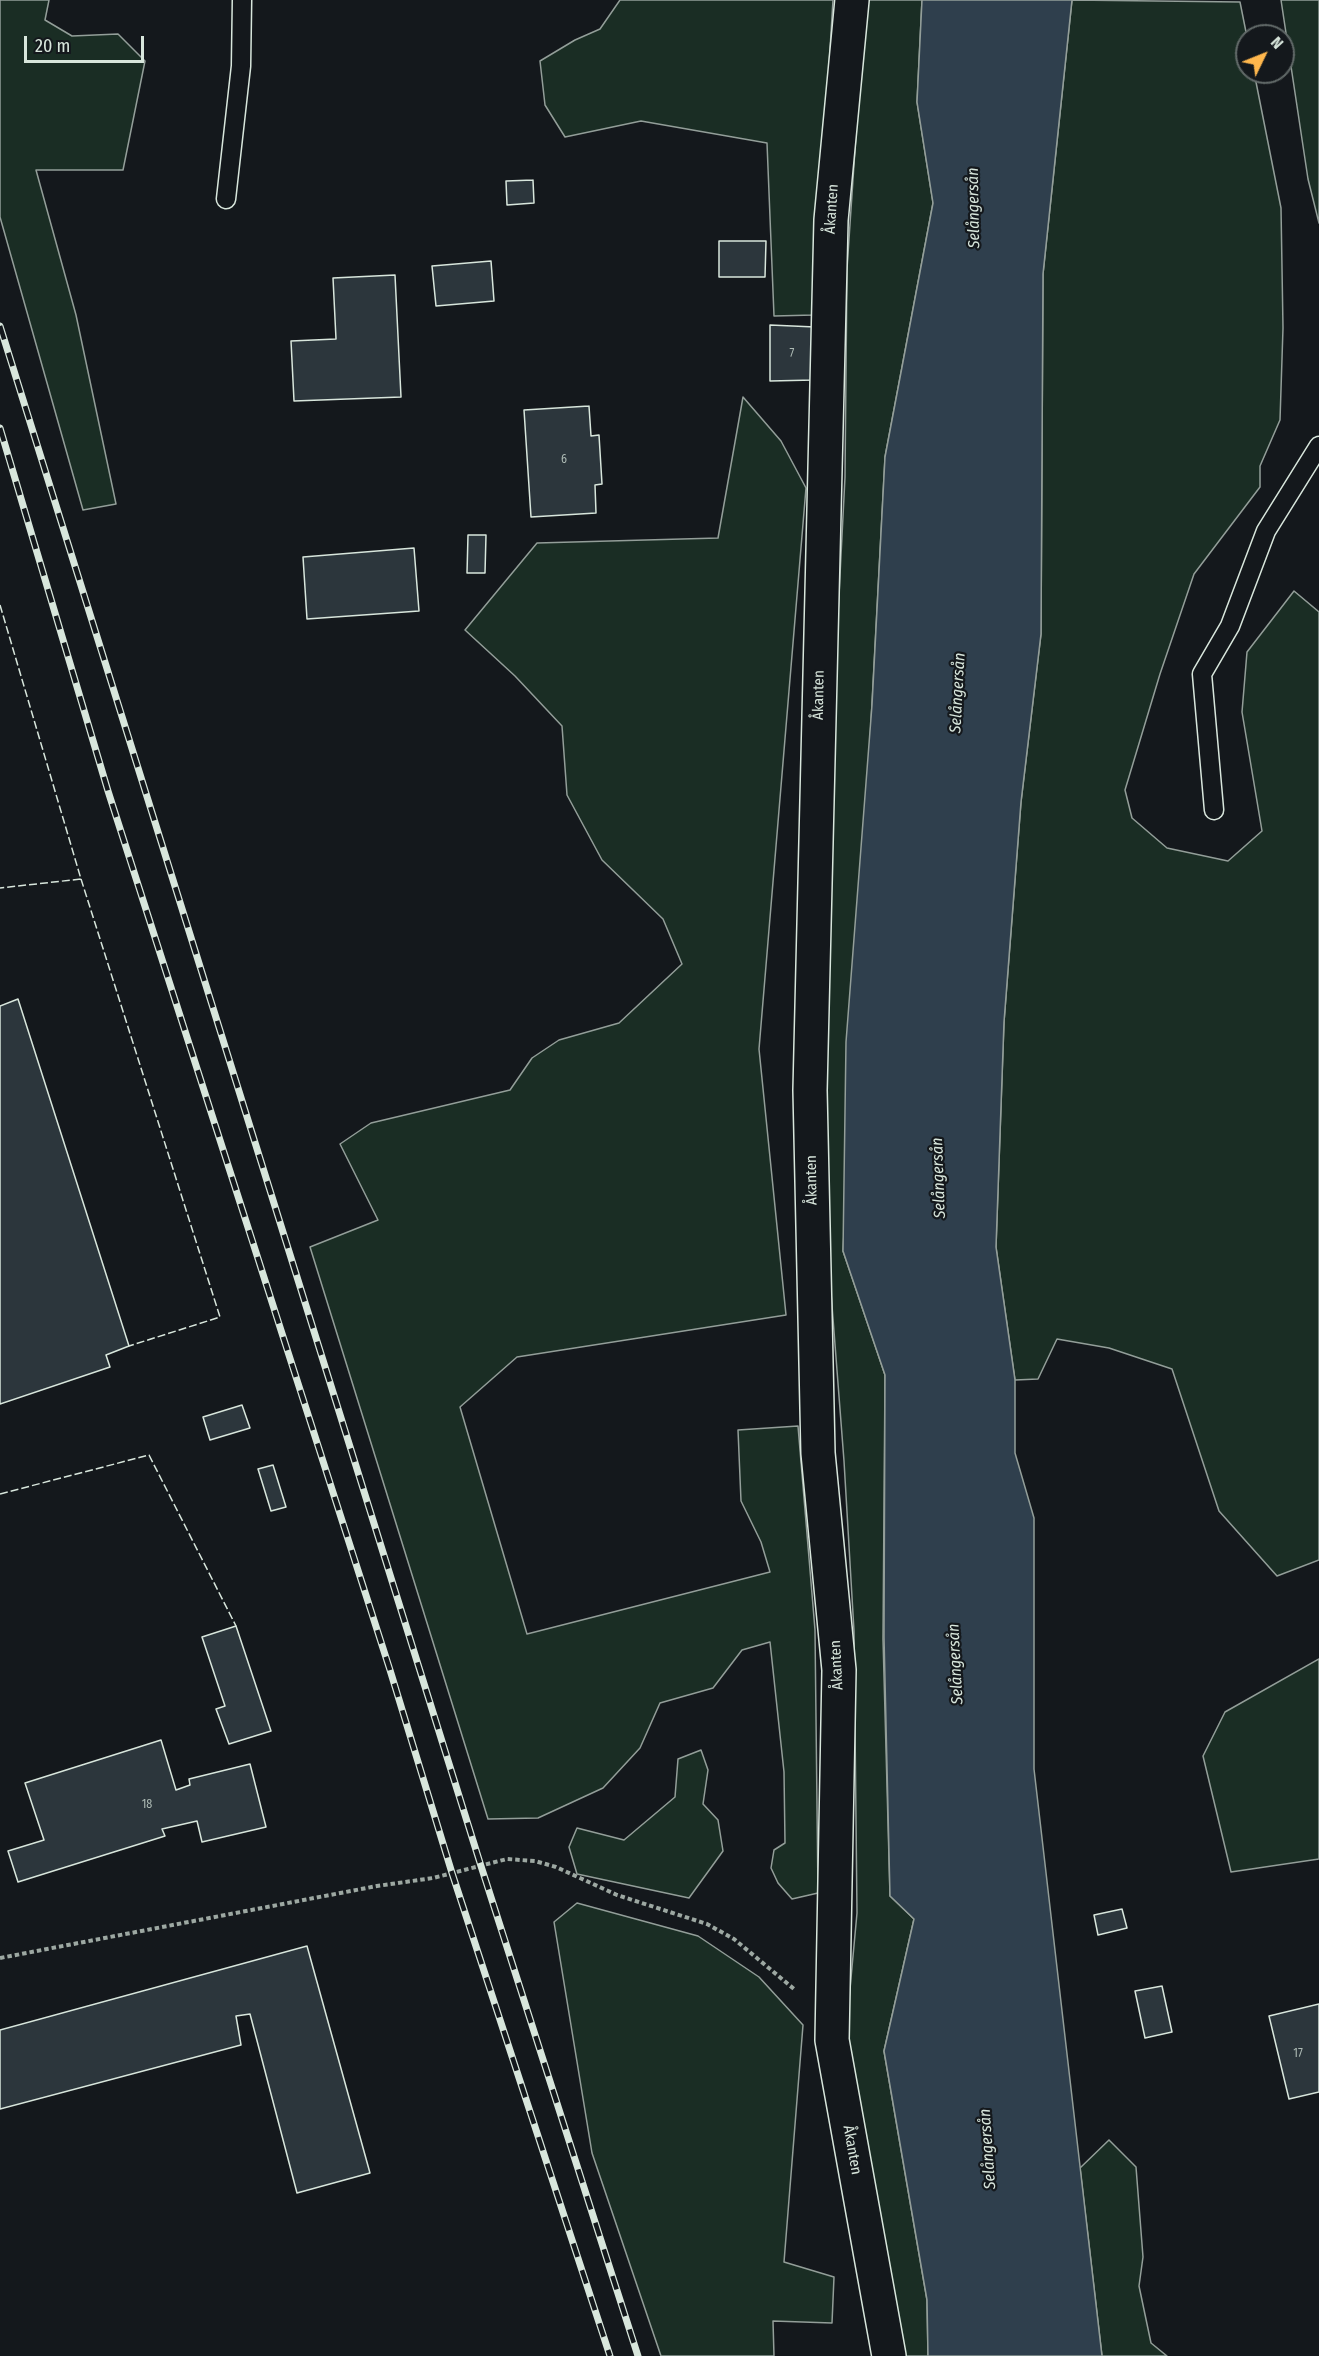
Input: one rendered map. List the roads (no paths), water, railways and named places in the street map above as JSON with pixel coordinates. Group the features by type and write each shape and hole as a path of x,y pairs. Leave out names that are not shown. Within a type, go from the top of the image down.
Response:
{"street":[{"name":"Åkanten","path":"852,0 831,220 810,1090 818,1453 839,1670 832,2040 890,2356"}],"lane":[{"path":"226,199 240,88 242,0"},
{"path":"1214,810 1202,674 1230,626 1266,531 1319,446"}],"water":[{"name":"Selångersån","path":"922,0 1072,0 1043,274 1041,634 1021,802 1004,1022 996,1247 1015,1380 1015,1453 1034,1518 1034,1769 1102,2356 928,2356 927,2300 884,2051 914,1919 890,1896 884,1637 885,1375 843,1251 846,1042 872,705 885,457 933,203 917,102"}],"railway":[{"path":"0,326 481,1866 638,2356"},
{"path":"0,428 108,791 390,1670 452,1873 610,2356"}]}
